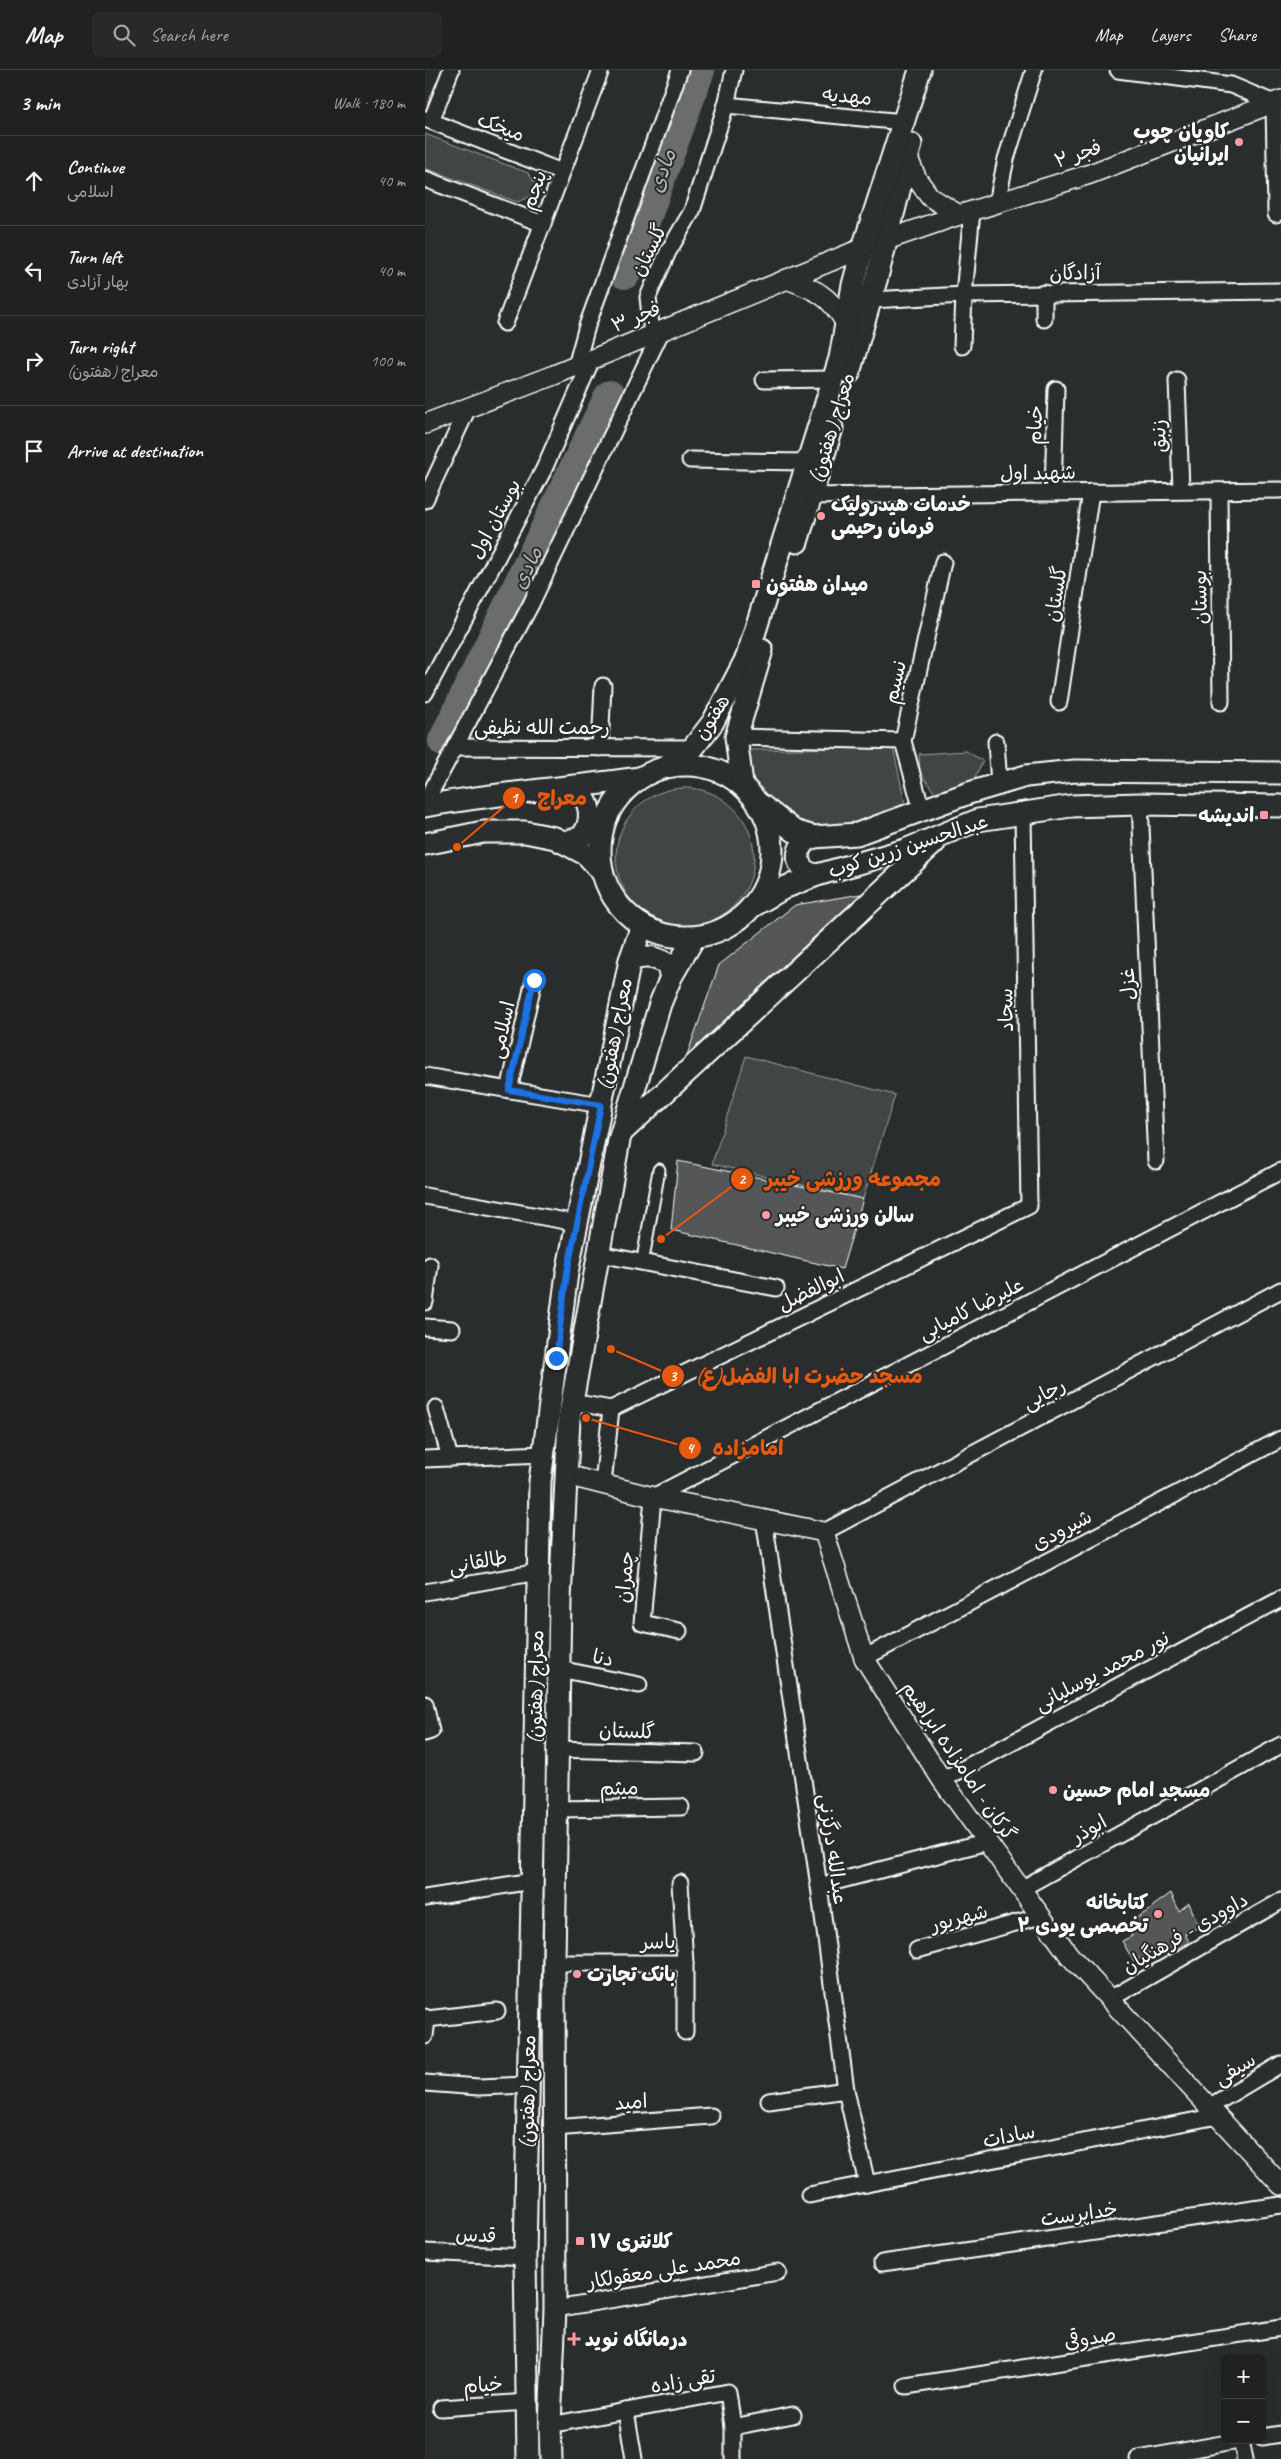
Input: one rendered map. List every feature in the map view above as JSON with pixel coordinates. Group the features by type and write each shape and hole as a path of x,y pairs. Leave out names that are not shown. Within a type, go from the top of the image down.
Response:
{"main road":[{"name":"معراج (هفتون)","path":"742,784 736,737 740,717 804,496 806,462 840,358 845,322 863,248 905,122 920,70"},
{"name":"معراج (هفتون)","path":"747,656 871,300 907,156 935,70"},
{"name":"هفتون","path":"665,767 693,748 713,722 747,656"},
{"path":"425,804 640,778 665,767 692,764 719,770 742,784 760,804 771,830 773,856 767,883 753,906 736,922 716,932 694,938 675,937 641,926 624,912 611,894 602,872 600,846 606,819 620,796 640,778"},
{"name":"عبدالحسین زرین کوب","path":"760,804 793,831 813,837 857,834 1026,776 1075,771 1281,773"},
{"path":"562,842 574,840 581,836 589,819 589,807 584,798 571,787"},
{"name":"عبدالحسین زرین کوب","path":"753,906 786,887 817,875 905,850 978,820 1071,806 1140,804 1281,806"},
{"path":"425,844 483,832 525,832 555,838 587,855 602,872"},
{"path":"621,1132 946,832"},
{"path":"813,837 802,843 797,854 798,861 805,871 817,875"},
{"name":"معراج (هفتون)","path":"528,2459 525,2257 527,2085 533,1882 540,1480 567,1273 630,960 641,926"},
{"name":"معراج (هفتون)","path":"551,2459 550,2425 555,2309 554,2128 557,1749 566,1475 572,1402 621,1132 660,1004 671,977 694,938"},
{"path":"630,960 642,956 655,956 667,964 671,977"},
{"path":"534,1808 556,1809"}],"street":[{"path":"428,120 451,70"},
{"name":"پنجم","path":"505,323 601,70"},
{"name":"بوستان اول","path":"425,693 544,470 585,363 587,326 680,70"},
{"name":"گلستان","path":"657,334 649,297 668,252 693,211 726,105 734,70"},
{"path":"997,203 1007,159 1034,70"},
{"path":"1118,70 1151,72 1231,85 1277,101 1276,214"},
{"name":"فجر ۲","path":"863,248 1090,174 1277,101"},
{"name":"مهدیه","path":"726,105 905,122"},
{"name":"میخک","path":"428,120 562,172"},
{"path":"907,156 917,179 931,197 966,213 962,346"},
{"path":"425,179 543,224"},
{"name":"فجر ۳","path":"425,424 585,363 863,248"},
{"path":"787,279 822,293 837,308 845,322"},
{"name":"آزادگان","path":"871,300 1044,293 1281,291"},
{"path":"1044,293 1044,319"},
{"path":"455,747 531,604 657,334"},
{"path":"764,380 833,379"},
{"name":"زنبق","path":"1177,380 1181,490"},
{"name":"خیام","path":"1053,492 1056,389"},
{"path":"425,500 468,408"},
{"path":"690,460 806,462"},
{"name":"شهید اول","path":"804,496 1281,490"},
{"name":"بوستان","path":"1219,491 1221,702"},
{"name":"گلستان","path":"1059,702 1091,492"},
{"name":"نسیم","path":"921,811 903,741 943,562"},
{"path":"599,748 603,686"},
{"path":"736,737 903,741"},
{"path":"996,742 999,784"},
{"name":"رحمت الله نظیفی","path":"425,804 455,747 693,748"},
{"name":"غزل","path":"1140,804 1156,1161"},
{"name":"سجاد","path":"1023,813 1029,1206"},
{"name":"اسلامی","path":"509,1090 534,980"},
{"path":"425,1076 601,1105"},
{"path":"644,1253 659,1170"},
{"name":"علیرضا کامیابی","path":"653,1497 1281,1171"},
{"path":"425,1196 577,1223"},
{"name":"ابوالفضل","path":"611,1409 1029,1206"},
{"path":"599,1254 777,1288"},
{"path":"425,1302 430,1264"},
{"name":"رجایی","path":"824,1532 1281,1290"},
{"path":"425,1327 451,1329"},
{"path":"572,1402 611,1409 603,1484"},
{"path":"436,1408 450,1458"},
{"name":"شیرودی","path":"863,1658 1281,1439"},
{"path":"425,1459 543,1454"},
{"path":"566,1475 653,1497 824,1532"},
{"name":"چمران","path":"653,1497 641,1623 679,1631"},
{"name":"عبدالله درگزنی","path":"764,1519 819,1886 846,2090 867,2184"},
{"name":"گرکان - امامزاده ابراهیم","path":"824,1532 863,1658 942,1780 1069,1955 1281,2185"},
{"name":"طالقانی","path":"425,1592 538,1572"},
{"name":"نور محمد یوسلیانی","path":"942,1780 1281,1598"},
{"name":"دنا","path":"559,1669 639,1685"},
{"path":"425,1704 431,1731 425,1733"},
{"name":"ابوذر","path":"1021,1889 1281,1745"},
{"name":"گلستان","path":"557,1749 696,1753"},
{"name":"میثم","path":"556,1809 681,1807"},
{"path":"819,1886 987,1842"},
{"path":"425,1898 533,1882"},
{"name":"یاسر","path":"555,1963 685,1963 680,1883"},
{"name":"داوودی - فرهنگیان","path":"1110,2000 1281,1901"},
{"name":"شهریور","path":"917,1950 1041,1916"},
{"path":"685,1963 685,2032"},
{"path":"425,2036 426,2018 497,2011"},
{"name":"سیفی","path":"1214,2112 1281,2064"},
{"path":"425,2083 479,2087 527,2085"},
{"path":"769,2101 846,2090"},
{"name":"سادات","path":"809,2194 867,2184 1214,2112"},
{"name":"امید","path":"554,2128 711,2116"},
{"name":"خداپرست","path":"882,2263 1281,2205"},
{"name":"قدس","path":"425,2252 525,2257"},
{"name":"محمد علی معقولکار","path":"555,2309 779,2272"},
{"name":"صدوقی","path":"906,2386 1281,2328"},
{"name":"تقی زاده","path":"550,2425 728,2392 733,2427"},
{"name":"خیام","path":"441,2408 527,2402"},
{"path":"626,2411 634,2459"},
{"path":"733,2459 733,2427 793,2415"},
{"path":"1266,2436 1281,2434"},
{"path":"1145,2458 1225,2444"},
{"path":"1242,2444 1245,2459"}],"shaded area":[{"path":"425,134 528,173 541,192 517,202 425,168"},
{"path":"893,747 905,803 858,831 812,833 756,791 748,750"},
{"path":"966,751 983,761 973,781 934,792 920,772 919,754"},
{"path":"685,788 699,789 712,793 734,808 749,830 753,843 753,871 749,884 734,906 712,921 699,925 685,926 671,925 658,921 636,906 621,884 617,871 616,857 617,843 621,830 636,808 658,793 671,789"},
{"path":"746,1056 895,1095 863,1199 712,1164"}],"building":[{"path":"861,894 687,1055 719,965 795,905"},
{"name":"سالن ورزشی خیبر","path":"678,1161 863,1199 842,1269 671,1230"},
{"path":"1171,1893 1179,1911 1189,1903 1199,1927 1185,1934 1189,1942 1167,1955 1162,1945 1134,1962 1122,1941 1132,1936 1128,1923 1153,1908 1153,1906"}],"waterway":[{"name":"مادی","path":"625,273 699,70"},
{"name":"مادی","path":"444,741 610,396"}],"place":[{"name":"کاویان چوب ایرانیان","path":"1239,142"},
{"name":"خدمات هیدرولیک فرمان رحیمی","path":"821,516"},
{"name":"میدان هفتون","path":"756,584"},
{"name":"اندیشه","path":"1264,815"},
{"name":"معراج","path":"457,847"},
{"name":"سالن ورزشی خیبر","path":"766,1215"},
{"name":"مجموعه ورزشی خیبر","path":"661,1239"},
{"name":"مسجد حضرت ابا الفضل(ع)","path":"611,1349"},
{"name":"امامزاده","path":"586,1418"},
{"name":"مسجد امام حسین","path":"1053,1790"},
{"name":"کتابخانه تخصصی یودی ۲","path":"1158,1914"},
{"name":"بانک تجارت","path":"577,1974"},
{"name":"کلانتری ۱۷","path":"580,2241"},
{"name":"درمانگاه نوید","path":"574,2339"}],"route":[{"path":"534,980 509,1090 601,1105 567,1273 556,1358"}]}
